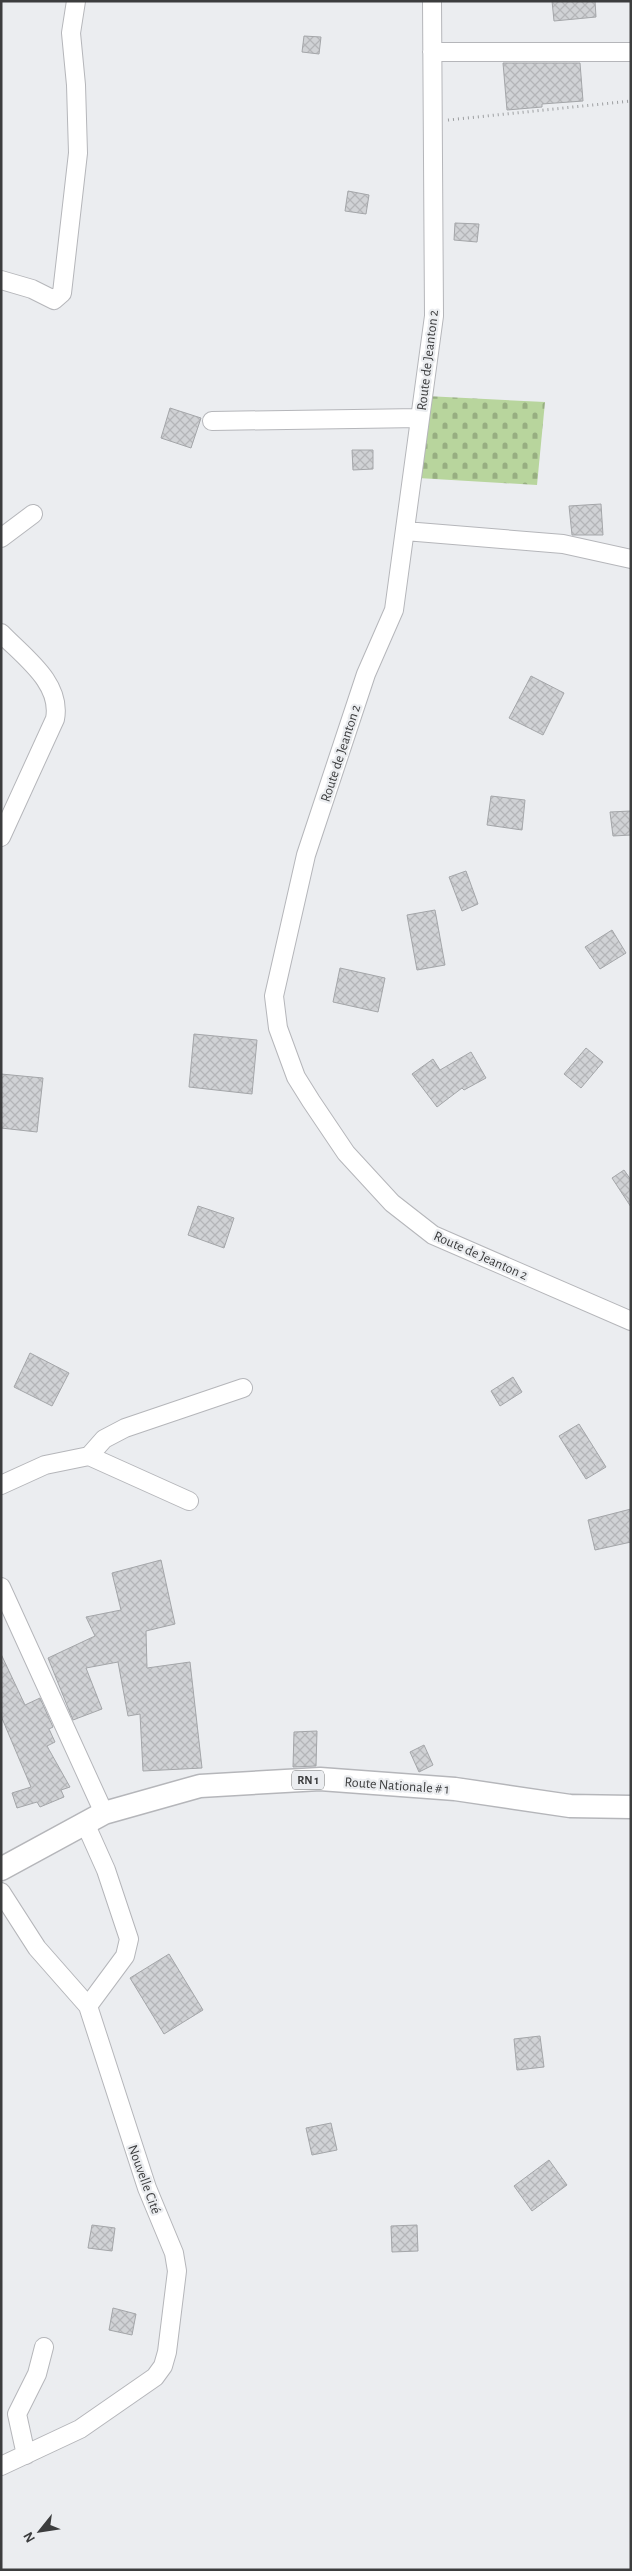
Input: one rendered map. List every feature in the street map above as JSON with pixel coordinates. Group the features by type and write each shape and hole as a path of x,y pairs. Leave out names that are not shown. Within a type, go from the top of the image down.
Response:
{"main road":[{"name":"Route Nationale # 1","path":"1,1869 95,1818 200,1786 320,1779 455,1789 570,1806 631,1807"}],"street":[{"path":"1,280 32,289 54,300 62,293 78,153 76,85 71,33 76,1"},
{"name":"Route de Jeanton 2","path":"432,1 434,316 394,610 366,674 306,855 274,996 278,1028 296,1077 311,1101 346,1154 392,1203 433,1235 631,1321"},
{"path":"432,52 631,52"},
{"path":"212,421 420,418"},
{"path":"1,538 33,514"},
{"path":"404,531 563,544 631,559"},
{"path":"1,633 45,679 54,694 57,706 55,720 1,838"},
{"path":"89,1456 104,1439 125,1428 243,1388"},
{"path":"1,1485 45,1465 89,1456 189,1501"},
{"path":"1,1587 95,1818 106,1870 129,1939 125,1956 88,2006 37,1948 1,1892"},
{"name":"Nouvelle Cité","path":"1,2466 80,2429 155,2377 163,2366 167,2352 177,2271 174,2253 147,2188 88,2006"},
{"path":"26,2454 17,2414 37,2374 44,2347"}],"path":[{"path":"433,122 631,101"}],"green space":[{"path":"426,396 545,402 537,485 418,478"}],"building":[{"path":"552,1 595,1 596,17 554,21"},
{"path":"304,36 321,37 319,54 302,52"},
{"path":"503,63 580,63 583,101 542,104 542,107 507,110"},
{"path":"348,191 369,195 366,214 345,211"},
{"path":"455,223 479,224 477,242 454,240"},
{"path":"170,408 201,418 191,448 161,438"},
{"path":"352,450 373,450 373,469 353,470"},
{"path":"601,504 603,535 572,535 569,506"},
{"path":"531,676 564,693 543,735 509,718"},
{"path":"491,796 525,800 522,830 487,825"},
{"path":"631,811 631,835 613,836 610,812"},
{"path":"466,871 478,904 462,911 449,877"},
{"path":"435,910 445,965 417,970 407,915"},
{"path":"612,930 626,953 600,969 585,947"},
{"path":"340,968 385,978 378,1012 333,1002"},
{"path":"194,1034 257,1040 252,1094 189,1087"},
{"path":"586,1048 603,1062 581,1088 564,1074"},
{"path":"471,1052 486,1078 464,1090 462,1088 437,1107 412,1074 433,1059 440,1070"},
{"path":"1,1074 43,1078 37,1132 1,1128"},
{"path":"624,1170 631,1180 631,1207 612,1178"},
{"path":"198,1206 234,1218 224,1248 188,1235"},
{"path":"30,1353 69,1373 52,1406 14,1387"},
{"path":"513,1377 522,1392 500,1406 491,1391"},
{"path":"579,1424 606,1467 586,1479 559,1436"},
{"path":"631,1509 631,1542 595,1550 588,1520"},
{"path":"161,1560 175,1624 146,1631 147,1668 190,1662 202,1768 143,1771 140,1714 128,1716 118,1662 86,1668 102,1709 73,1720 48,1658 95,1636 86,1617 121,1610 112,1573"},
{"path":"1,1654 25,1705 40,1698 53,1727 49,1729 55,1742 47,1746 70,1787 61,1790 64,1797 40,1807 37,1802 17,1808 12,1793 31,1787 1,1716"},
{"path":"317,1731 316,1766 293,1767 294,1732"},
{"path":"424,1745 433,1765 419,1772 410,1752"},
{"path":"169,1954 203,2010 164,2034 130,1978"},
{"path":"540,2036 544,2067 517,2070 514,2039"},
{"path":"331,2123 337,2150 312,2155 306,2128"},
{"path":"549,2160 567,2185 532,2211 514,2186"},
{"path":"92,2225 115,2228 112,2251 88,2248"},
{"path":"417,2225 418,2251 392,2252 391,2226"},
{"path":"113,2308 136,2314 132,2335 109,2330"}]}
